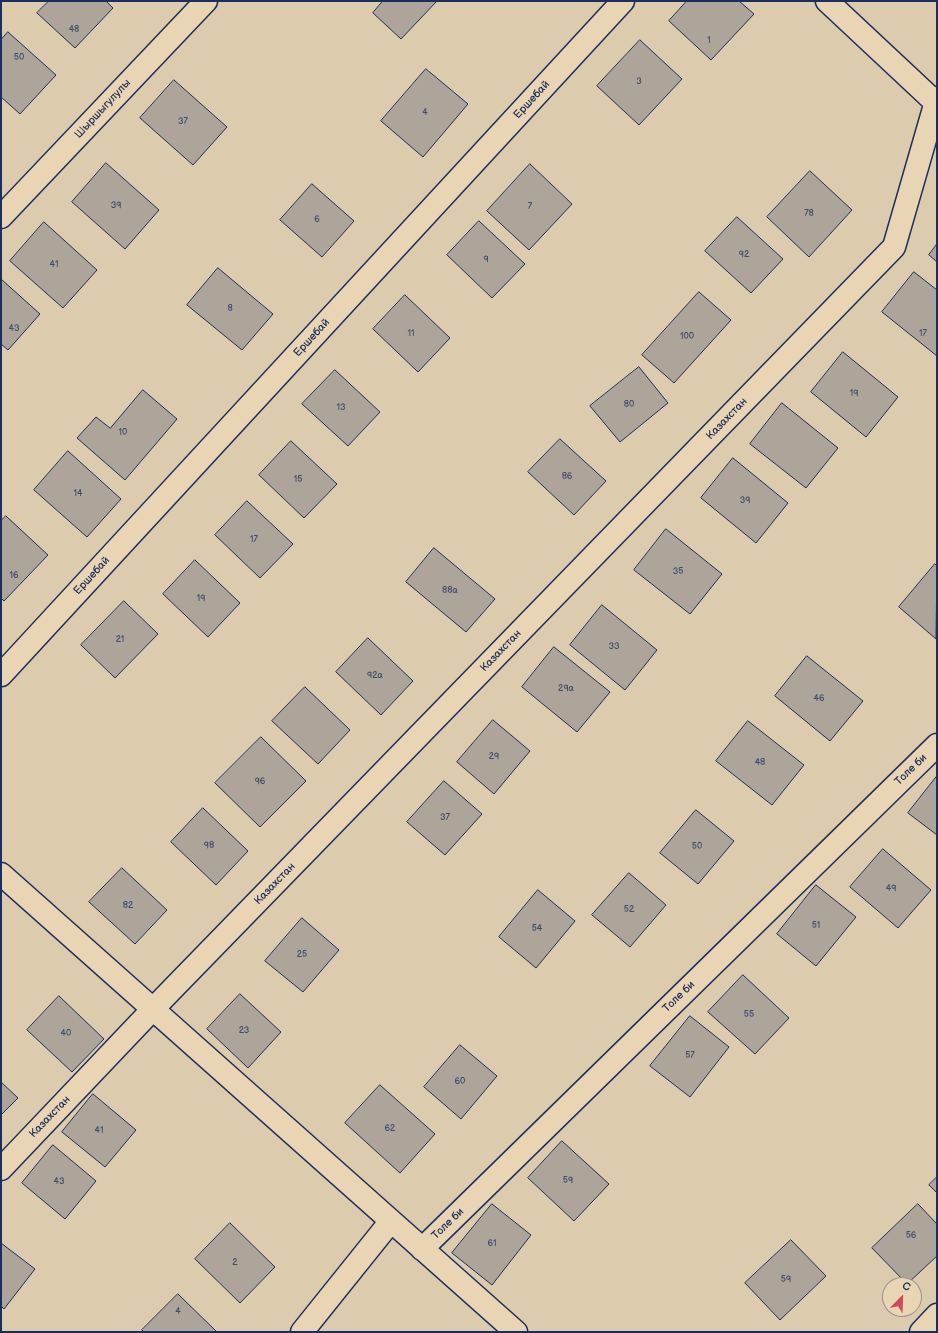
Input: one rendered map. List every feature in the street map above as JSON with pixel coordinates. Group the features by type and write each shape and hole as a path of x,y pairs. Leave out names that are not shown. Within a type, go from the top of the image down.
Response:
{"street":[{"name":"Шыршыгулулы","path":"1,218 206,1"},
{"name":"Ершебай","path":"1,675 623,1"},
{"path":"827,1 936,102"},
{"name":"Казахстан","path":"1,1168 153,1009 894,247 936,102"},
{"name":"Толе би","path":"422,1249 937,745"},
{"path":"1,874 516,1332"},
{"path":"302,1332 391,1221"},
{"path":"921,1332 937,1315"}],"building":[{"path":"49,1 106,1 113,8 75,48 37,13"},
{"path":"383,1 437,1 401,39 373,13"},
{"path":"687,1 739,1 754,14 711,60 669,21"},
{"path":"8,32 56,75 20,114 1,97 1,40"},
{"path":"640,40 682,79 639,125 597,86"},
{"path":"426,69 468,104 423,157 381,121"},
{"path":"174,80 227,127 193,165 140,118"},
{"path":"106,163 159,210 125,249 72,202"},
{"path":"530,164 572,204 529,250 487,211"},
{"path":"810,171 852,210 809,257 767,217"},
{"path":"312,184 354,221 322,257 280,220"},
{"path":"737,217 783,259 751,293 705,251"},
{"path":"479,221 525,264 492,298 447,255"},
{"path":"44,222 97,270 63,308 10,261"},
{"path":"937,244 937,262 929,255"},
{"path":"218,268 273,314 242,350 187,305"},
{"path":"914,272 937,290 937,356 882,312"},
{"path":"1,279 40,314 8,350 1,344"},
{"path":"699,292 731,320 674,383 642,355"},
{"path":"405,295 450,338 418,372 373,329"},
{"path":"843,352 898,397 866,437 811,392"},
{"path":"639,367 668,403 620,442 590,406"},
{"path":"335,370 380,412 348,446 302,404"},
{"path":"143,390 177,419 125,480 77,438 96,417 110,428"},
{"path":"782,403 838,448 806,488 750,444"},
{"path":"560,439 606,481 574,515 528,472"},
{"path":"291,441 337,484 304,518 259,475"},
{"path":"68,451 121,499 87,537 34,490"},
{"path":"733,458 788,503 756,543 701,498"},
{"path":"247,501 293,544 260,578 215,535"},
{"path":"6,516 48,555 4,601 1,598 1,521"},
{"path":"666,529 722,574 690,614 634,570"},
{"path":"434,548 495,599 466,632 406,582"},
{"path":"195,560 240,603 208,637 163,594"},
{"path":"935,564 937,566 936,639 899,607"},
{"path":"124,601 158,634 115,678 81,645"},
{"path":"602,605 657,650 625,690 570,645"},
{"path":"368,638 413,681 381,715 336,672"},
{"path":"554,647 610,692 577,732 522,687"},
{"path":"807,656 863,701 830,741 775,696"},
{"path":"305,687 350,730 318,764 272,721"},
{"path":"493,720 530,751 494,794 457,762"},
{"path":"748,721 804,765 772,805 716,761"},
{"path":"261,737 306,781 260,827 215,783"},
{"path":"937,776 937,835 908,813"},
{"path":"444,781 482,814 445,855 407,822"},
{"path":"203,808 248,851 216,885 171,842"},
{"path":"696,810 734,841 698,884 660,853"},
{"path":"883,849 931,890 898,928 850,887"},
{"path":"122,868 167,910 135,944 89,902"},
{"path":"629,873 666,905 630,947 592,915"},
{"path":"816,885 856,917 816,966 777,934"},
{"path":"538,890 575,921 536,968 499,937"},
{"path":"302,918 339,950 303,992 265,961"},
{"path":"743,975 789,1018 755,1054 708,1012"},
{"path":"240,994 281,1032 248,1068 207,1029"},
{"path":"59,996 104,1039 72,1072 27,1030"},
{"path":"690,1016 729,1047 690,1097 650,1066"},
{"path":"460,1045 497,1076 461,1119 424,1087"},
{"path":"1,1082 18,1098 1,1115"},
{"path":"380,1085 435,1134 400,1173 345,1123"},
{"path":"93,1094 136,1130 105,1167 62,1132"},
{"path":"562,1141 609,1184 574,1221 528,1178"},
{"path":"53,1145 96,1181 65,1219 22,1183"},
{"path":"937,1177 937,1193 929,1185"},
{"path":"492,1204 531,1235 492,1285 452,1253"},
{"path":"918,1204 937,1224 937,1256 914,1277 900,1277 872,1248"},
{"path":"230,1223 275,1267 240,1303 195,1259"},
{"path":"791,1240 826,1276 780,1320 745,1283"},
{"path":"1,1243 35,1269 4,1309 1,1306"},
{"path":"178,1294 217,1332 144,1332 142,1330"}]}
